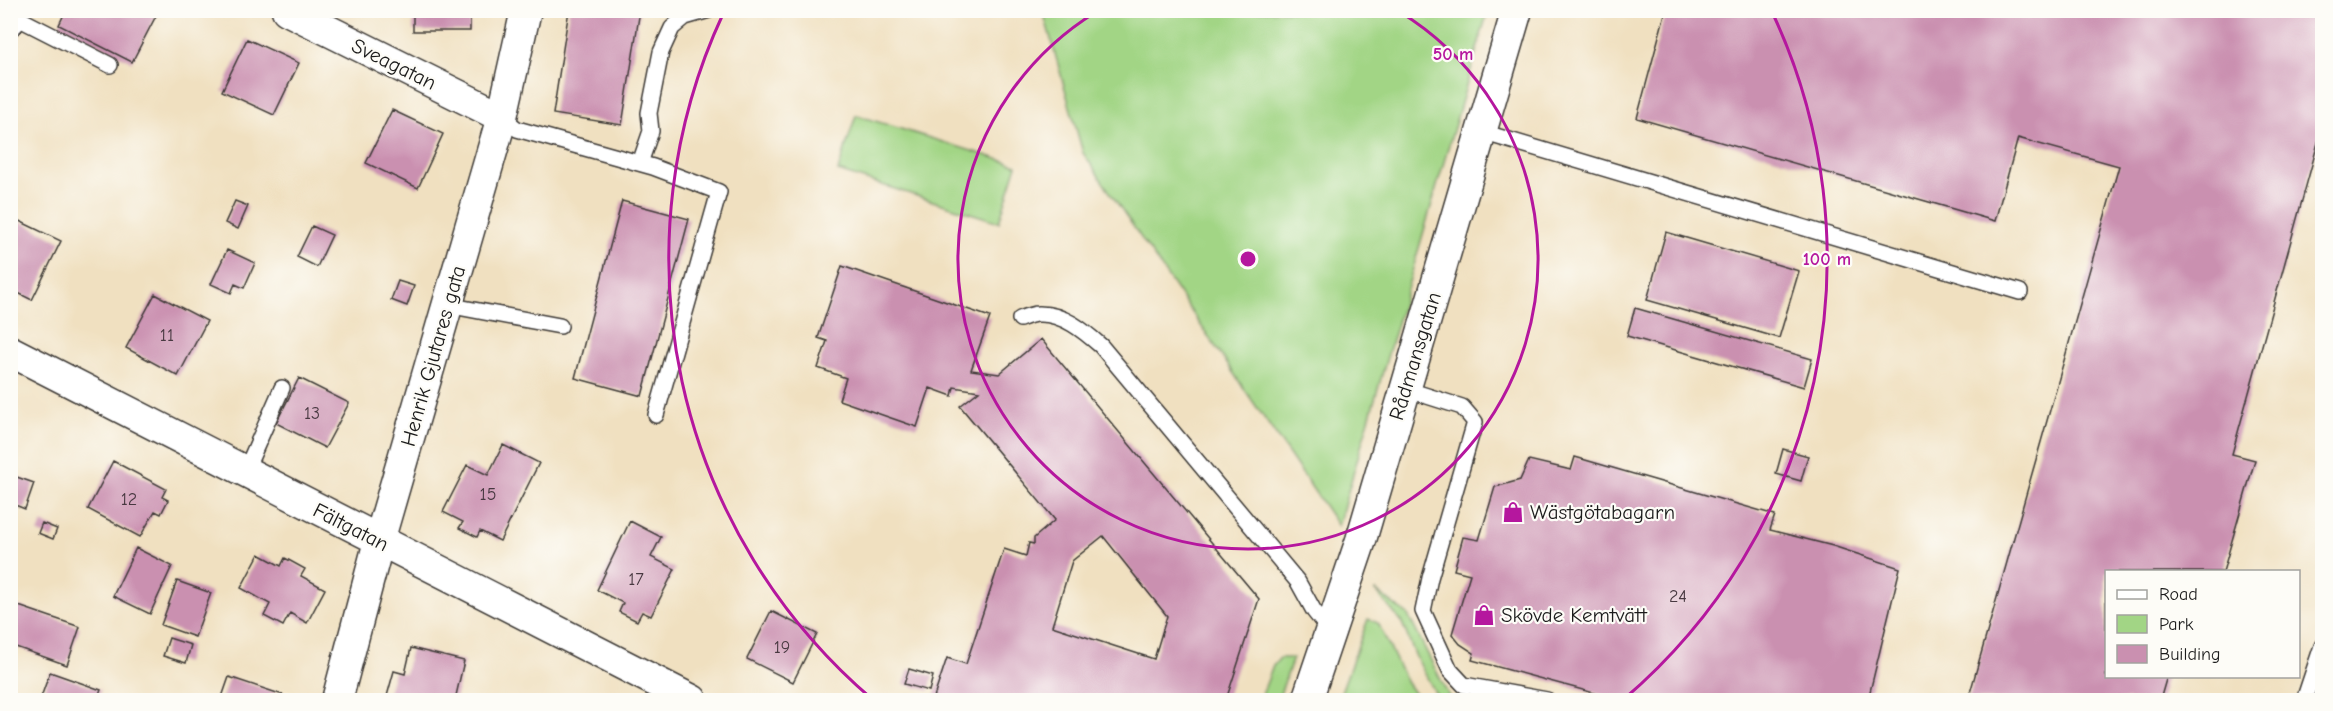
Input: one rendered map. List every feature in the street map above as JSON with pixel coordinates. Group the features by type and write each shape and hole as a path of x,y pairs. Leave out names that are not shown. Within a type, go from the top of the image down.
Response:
{"street":[{"name":"Sveagatan","path":"287,10 502,117"},
{"name":"Henrik Gjutares gata","path":"337,700 379,542 502,117 526,10"},
{"name":"Rådmansgatan","path":"1306,700 1360,540 1517,10"},
{"name":"Fältgatan","path":"10,351 379,542 692,700"}],"lane":[{"path":"670,10 672,28"},
{"path":"640,163 651,131 649,113 661,52 672,28 685,17 709,10"},
{"path":"12,15 110,65"},
{"path":"502,117 517,129 640,163 719,192 656,415"},
{"path":"1482,132 2020,292"},
{"path":"447,305 560,326"},
{"path":"1020,319 1038,314 1060,317 1082,329 1101,346 1298,582 1314,611 1330,631"},
{"path":"244,472 282,388"},
{"path":"1405,389 1462,407 1475,422 1430,578 1423,611 1450,670 1464,685 1547,700"},
{"path":"2304,700 2322,646"}],"green space":[{"path":"1043,11 1488,11 1338,526 1083,153"},
{"path":"856,115 1017,165 999,222 838,171"},
{"path":"1375,590 1408,615 1451,700 1439,700 1416,657 1402,623"},
{"path":"1368,619 1378,623 1407,683 1419,700 1338,700"},
{"path":"1280,658 1293,658 1278,700 1260,700 1273,666"}],"building":[{"path":"66,10 159,10 132,62 59,25"},
{"path":"413,10 470,10 470,31 413,31"},
{"path":"569,10 640,10 622,125 553,114"},
{"path":"1666,10 2322,10 2322,145 2319,139 2232,454 2255,460 2224,570 2105,570 2105,678 2166,678 2160,700 1968,700 2119,166 2018,138 1995,221 1637,118"},
{"path":"247,39 299,63 274,115 222,91"},
{"path":"392,110 443,134 418,188 366,163"},
{"path":"235,201 248,206 238,229 225,223"},
{"path":"622,201 689,219 642,396 575,378"},
{"path":"11,217 61,241 32,300 10,289"},
{"path":"312,226 332,235 317,267 297,257"},
{"path":"1666,232 1799,271 1779,338 1647,300"},
{"path":"227,250 255,263 244,288 235,284 231,293 211,284"},
{"path":"842,266 990,317 971,370 999,374 1041,339 1259,599 1226,700 933,700 947,658 966,664 1004,549 1026,556 1029,543 1034,544 1034,538 1055,520 960,406 979,391 954,387 952,396 930,388 917,427 839,400 846,378 818,368 827,341 818,338","holes":["1103,536 1167,616 1154,659 1052,626 1072,561"]},
{"path":"398,281 414,286 407,306 391,300"},
{"path":"155,294 207,321 178,376 126,348"},
{"path":"1635,308 1812,359 1804,387 1627,336"},
{"path":"299,378 349,403 325,448 276,423"},
{"path":"503,445 539,463 500,541 480,531 477,537 459,528 463,522 443,512 467,465 488,475"},
{"path":"1783,449 1808,456 1801,481 1776,474"},
{"path":"1575,457 1775,515 1770,530 1833,546 1900,568 1868,700 1620,700 1472,660 1474,653 1460,644 1452,634 1470,574 1454,570 1463,537 1479,540 1495,487 1520,480 1529,460 1571,470"},
{"path":"113,461 166,489 162,497 168,500 161,514 155,511 140,537 88,509"},
{"path":"11,475 34,483 25,509 10,503"},
{"path":"630,521 661,537 651,557 675,569 651,616 642,612 637,621 619,612 623,603 597,590"},
{"path":"42,523 57,529 53,539 38,533"},
{"path":"136,548 172,566 150,614 113,596"},
{"path":"259,554 281,566 285,558 305,569 301,576 325,589 307,623 290,613 283,626 264,616 270,604 241,588"},
{"path":"177,581 211,593 195,637 161,625"},
{"path":"10,603 80,627 67,665 10,645"},
{"path":"771,611 817,634 793,682 747,659"},
{"path":"169,638 191,645 186,663 163,656"},
{"path":"411,648 464,661 455,700 398,700 387,696 394,671 405,674"},
{"path":"909,669 933,676 929,691 904,684"},
{"path":"50,672 101,690 97,700 40,700"},
{"path":"229,677 283,695 281,700 221,700"}],"place":[{"name":"Wästgötabagarn","path":"1513,512"},
{"name":"Skövde Kemtvätt","path":"1484,615"}]}
